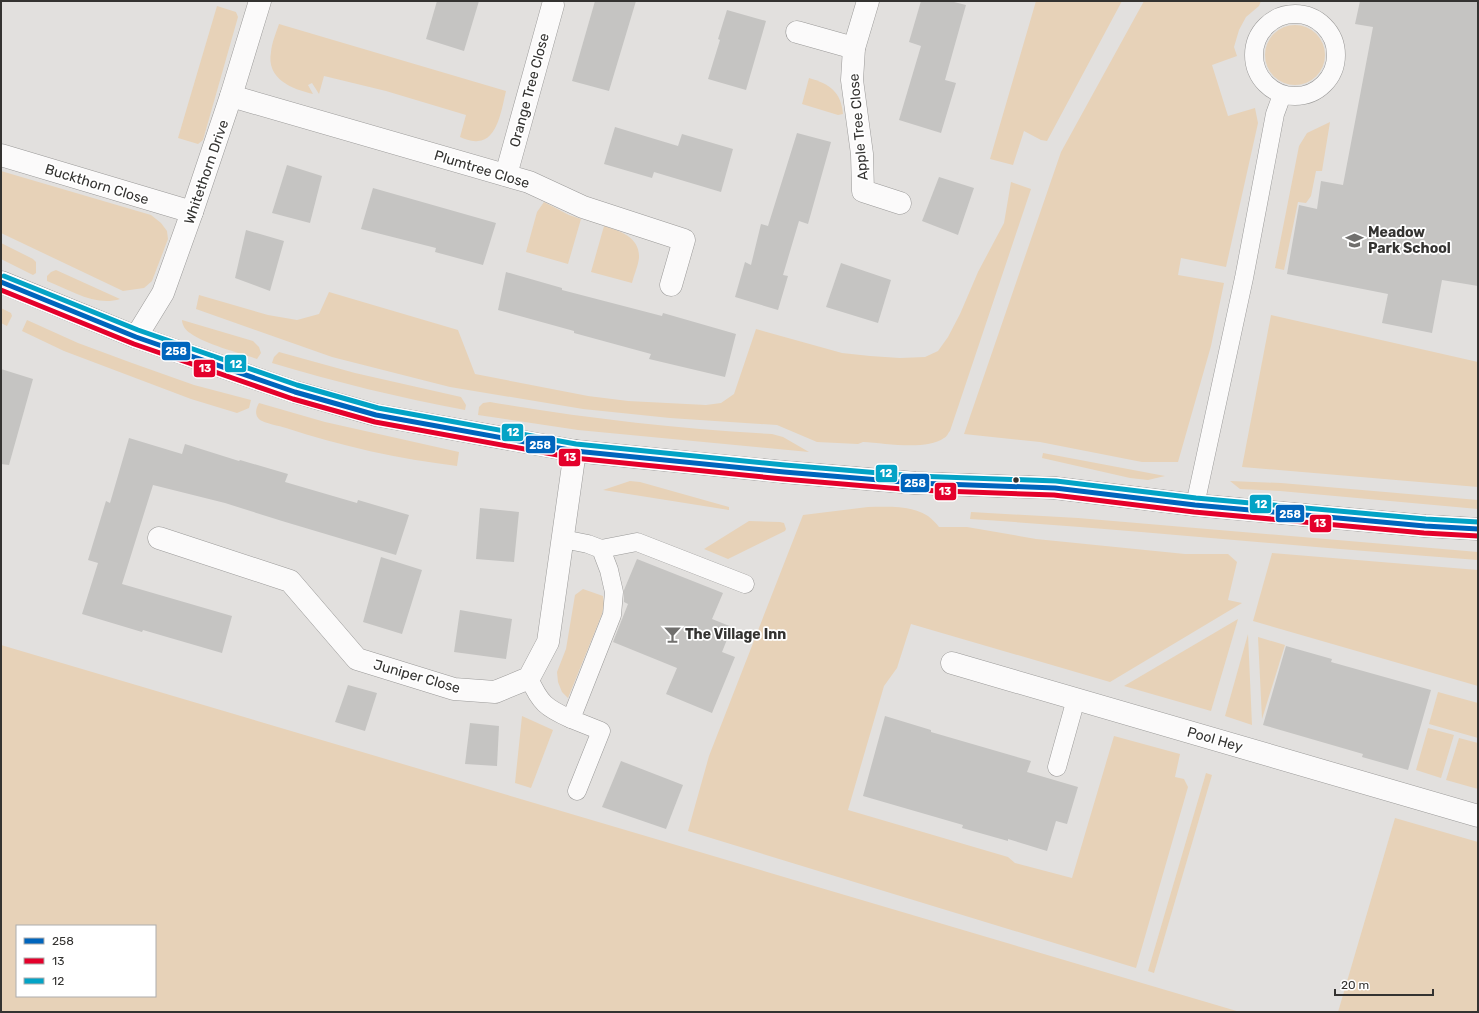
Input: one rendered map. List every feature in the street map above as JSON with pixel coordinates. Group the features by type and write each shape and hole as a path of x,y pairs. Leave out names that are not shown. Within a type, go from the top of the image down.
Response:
{"street":[{"name":"Whitethorn Drive","path":"136,336 163,293 231,96 260,1"},
{"name":"Apple Tree Close","path":"868,1 854,48 852,80 862,154 863,191 900,203"},
{"name":"Orange Tree Close","path":"506,175 549,2"},
{"path":"798,32 854,48"},
{"name":"Plumtree Close","path":"231,96 529,182 583,208 684,240 671,284"},
{"name":"Buckthorn Close","path":"1,155 192,212"},
{"path":"1,282 136,336 295,392 376,415 575,451 784,472 915,482 1055,488 1195,505 1425,526 1478,529"},
{"path":"529,678 548,642 575,451"},
{"name":"Juniper Close","path":"159,538 290,581 357,659 454,689 495,692 529,678"},
{"name":"Pool Hey","path":"952,663 1478,816"}],"lane":[{"path":"1296,7 1322,24 1331,35 1336,48 1336,63 1331,76 1322,87 1310,94 1296,97 1282,95 1270,89 1261,79 1255,67 1253,54 1255,41 1262,30 1271,21 1296,7"},
{"path":"1195,505 1244,278 1275,114 1282,95"},
{"path":"563,539 588,544 601,549 637,542 745,584"},
{"path":"571,719 612,615 614,592 609,570 601,549"},
{"path":"529,678 536,695 546,705 556,712 601,731 577,791"},
{"path":"1057,767 1076,699"}],"shaded area":[{"path":"1036,1 1122,1 1047,141 1041,140 1024,131 1013,165 990,159"},
{"path":"1144,1 1261,1 1259,6 1246,17 1239,30 1234,47 1237,56 1212,65 1228,116 1255,108 1258,123 1226,267 1181,258 1178,275 1224,283 1211,346 1178,462 1142,462 1040,442 964,434 1061,152"},
{"path":"217,6 236,12 238,17 203,140 198,144 178,138"},
{"path":"279,24 506,91 501,114 495,129 485,139 471,141 460,137 466,115 386,91 324,76 319,94 312,83 308,85 313,94 289,86 277,76 272,69 272,45"},
{"path":"1295,25 1312,30 1320,38 1325,55 1320,72 1312,80 1295,85 1278,80 1270,72 1265,55 1270,38 1278,30"},
{"path":"809,78 823,83 833,90 840,100 843,114 838,115 802,104"},
{"path":"1330,122 1322,171 1316,171 1311,196 1306,203 1298,202 1284,270 1275,268 1299,146 1307,133"},
{"path":"1,171 151,215 161,223 167,231 168,239 152,281 144,288 123,291 1,233"},
{"path":"1011,182 1031,189 950,431 947,436 936,442 927,444 905,445 863,442 858,444 817,442 777,425 670,418 583,409 450,387 332,357 196,309 199,295 268,315 297,320 319,314 329,292 458,330 475,374 588,396 628,401 706,405 721,403 734,394 756,329 842,353 900,358 925,357 938,351 948,337 960,314 978,272 1004,223"},
{"path":"544,202 569,215 581,219 568,264 526,252 537,212"},
{"path":"604,226 628,236 636,245 639,258 632,283 591,272"},
{"path":"1,243 33,259 36,262 36,273 33,275 1,259"},
{"path":"56,270 120,299 102,301 92,299 47,281 47,276"},
{"path":"1,308 11,313 12,316 7,326 1,323"},
{"path":"1271,315 1478,362 1478,487 1242,467"},
{"path":"27,320 78,343 132,363 194,385 251,400 249,408 237,413 191,399 64,351 22,331"},
{"path":"182,320 253,341 259,347 261,353 257,359 205,341 187,331 183,326"},
{"path":"279,352 355,373 461,397 466,405 465,410 368,389 272,363 274,357"},
{"path":"490,402 631,422 772,434 783,437 809,452 578,430 478,415 479,407 483,403"},
{"path":"259,403 325,422 459,452 457,466 414,460 370,451 327,441 265,422 260,420 256,414 256,409"},
{"path":"1043,453 1165,476 1148,480 1130,478 1042,458"},
{"path":"630,481 640,482 729,507 729,510 603,490"},
{"path":"1230,481 1281,483 1478,500 1478,509 1280,491 1240,489"},
{"path":"868,507 907,508 921,512 928,516 939,527 967,527 1036,539 1185,554 1228,554 1237,562 1228,600 1242,603 1110,682 911,624 897,668 884,686 848,810 1008,857 1015,863 1072,878 1114,736 1180,754 1175,777 1184,779 1188,787 1136,968 688,831 709,756 803,515"},
{"path":"971,512 1078,518 1478,552 1478,560 1097,528 970,519"},
{"path":"749,521 780,522 784,523 786,529 785,531 728,559 704,549"},
{"path":"1272,553 1478,570 1478,686 1253,621"},
{"path":"583,589 603,596 604,605 602,614 568,698 562,692 558,682 557,672 566,649 575,595"},
{"path":"1238,619 1211,711 1124,686"},
{"path":"1248,634 1252,725 1225,716"},
{"path":"1258,637 1285,645 1262,719"},
{"path":"1,645 1240,1012 1,1012"},
{"path":"1438,692 1478,703 1478,738 1429,724"},
{"path":"522,716 553,730 531,788 515,783"},
{"path":"1428,728 1454,735 1441,778 1416,770"},
{"path":"1459,738 1478,743 1478,789 1446,780"},
{"path":"1206,773 1212,775 1154,973 1148,971"},
{"path":"1395,818 1478,842 1478,1012 1338,1012"}],"building":[{"path":"437,1 479,1 464,51 426,39"},
{"path":"595,1 636,1 609,91 572,81"},
{"path":"921,1 950,1 966,5 945,80 956,83 941,133 899,120 921,46 909,42"},
{"path":"1360,1 1478,1 1478,286 1442,280 1432,333 1382,323 1388,294 1287,274 1299,205 1317,209 1321,181 1343,185 1373,27 1355,24"},
{"path":"727,10 766,21 746,90 708,79 720,40 718,39"},
{"path":"615,127 678,146 682,134 733,149 721,192 654,172 652,178 604,164"},
{"path":"797,133 831,142 808,224 799,221 783,275 788,276 778,310 735,297 745,262 751,265 761,224 768,226"},
{"path":"287,165 322,176 310,223 272,213"},
{"path":"939,177 974,188 958,235 922,221"},
{"path":"373,188 496,223 483,265 435,252 436,248 361,229"},
{"path":"246,230 284,241 270,291 235,278"},
{"path":"841,263 891,280 878,323 826,307"},
{"path":"506,272 562,288 562,290 662,316 663,313 736,334 725,377 649,359 651,354 498,310"},
{"path":"1,369 33,379 9,465 1,464"},
{"path":"129,438 182,454 185,444 239,461 240,460 288,474 285,482 357,503 358,500 409,515 396,555 225,503 153,485 122,584 232,616 222,653 143,630 142,632 82,614 98,563 88,560 106,501 110,503"},
{"path":"480,508 519,512 514,562 476,559"},
{"path":"381,557 422,570 402,634 363,622"},
{"name":"The Village Inn","path":"637,559 723,593 712,619 732,627 722,652 735,657 712,713 666,694 677,668 613,642 628,604 624,602 624,590"},
{"path":"460,610 512,619 506,659 454,652"},
{"path":"1286,646 1332,659 1331,662 1431,690 1408,770 1362,757 1363,754 1263,725"},
{"path":"348,685 377,693 365,731 335,722"},
{"path":"885,716 931,730 931,732 1031,761 1027,772 1078,787 1067,824 1056,821 1047,851 1008,839 1008,841 962,828 963,825 863,796"},
{"path":"470,723 499,726 497,766 465,764"},
{"path":"621,761 683,785 666,829 602,807"}],"transit line":[{"name":"12","path":"4,276 138,330 297,385 378,408 576,444 785,465 915,476 1056,481 1196,498 1426,519 1478,522"},
{"name":"258","path":"1,282 136,337 295,392 376,415 575,451 784,472 915,483 1055,488 1195,505 1425,526 1478,529"},
{"name":"13","path":"1,290 134,344 293,399 375,422 574,458 783,479 914,490 1054,495 1194,512 1424,533 1478,536"}],"place":[{"name":"Meadow Park School","path":"1355,240"},
{"name":"The Village Inn","path":"672,634"}]}
